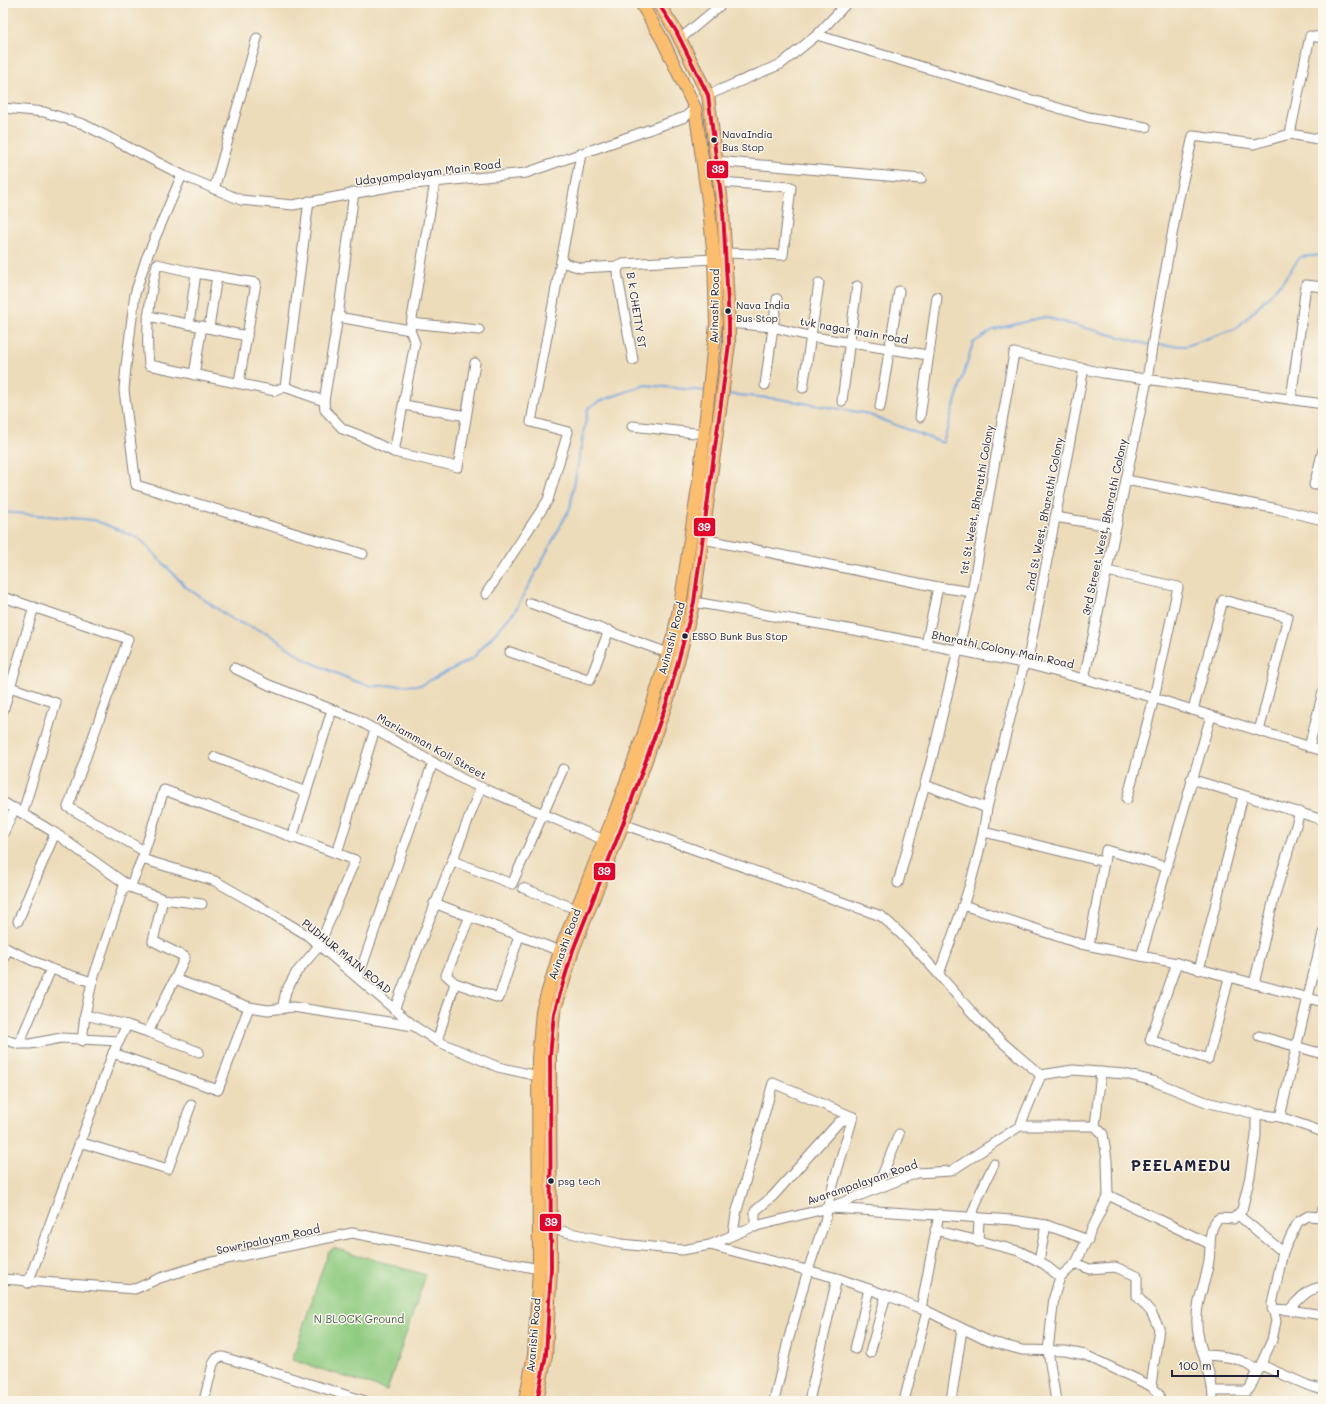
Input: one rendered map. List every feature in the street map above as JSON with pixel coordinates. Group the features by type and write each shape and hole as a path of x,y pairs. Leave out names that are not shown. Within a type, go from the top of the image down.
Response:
{"main road":[{"name":"Avinashi Road","path":"582,911 604,840 643,736 668,653 681,599 699,481 716,324 714,259 709,208 695,108 662,39 641,3"},
{"name":"Avinashi Road","path":"537,1401 546,1355 552,1229 551,1042 554,1013 572,936 582,911 623,824 668,699 694,602 729,344 730,322 726,253 708,95 680,39 658,3"},
{"name":"Avinashi Road","path":"539,1269 538,1058 542,1012 560,951 572,936"},
{"name":"Avanishi Road","path":"524,1401 534,1354 539,1269"}],"street":[{"path":"680,39 723,3"},
{"path":"708,95 781,64 817,35 846,3"},
{"path":"817,35 1088,117 1146,127"},
{"path":"1323,38 1310,36 1290,134 1323,140"},
{"path":"214,189 257,38"},
{"name":"Udayampalayam Main Road","path":"3,108 44,112 82,124 182,175 241,200 293,205 354,192 526,173 685,117 695,108"},
{"name":"3rd Street West, Bharathi Colony","path":"1084,679 1147,380 1151,349 1178,202 1193,136 1254,144 1290,134"},
{"path":"486,594 548,500 568,432 531,422 581,154"},
{"path":"716,161 921,179"},
{"path":"182,175 146,259 135,294 124,390 136,485 363,554"},
{"path":"394,452 415,344 410,327 435,182"},
{"path":"719,182 791,187 783,255 726,253"},
{"path":"354,192 338,317 324,401 325,410 343,429 394,452 458,467 475,363"},
{"path":"284,388 309,201"},
{"name":"B k CHETTY ST","path":"633,360 617,272 619,266 623,264 714,259"},
{"path":"561,262 581,268 619,266"},
{"path":"239,382 256,283 196,273 157,264 150,291 146,344 148,364 194,375 239,382 276,390 284,388 324,401"},
{"path":"189,324 196,273"},
{"path":"194,375 217,276"},
{"path":"804,388 813,337 820,283"},
{"path":"1291,400 1306,285 1323,287"},
{"path":"842,401 857,286"},
{"path":"880,407 888,348 899,291"},
{"path":"920,417 937,297"},
{"path":"765,385 777,299"},
{"path":"148,316 205,326 247,336"},
{"path":"338,317 410,327 479,330"},
{"name":"tvk nagar main road","path":"730,322 772,327 813,337 928,355"},
{"name":"1st St West, Bharathi Colony","path":"898,883 925,785 972,592 1014,353 1084,368"},
{"path":"1084,368 1147,380 1323,404"},
{"name":"2nd St West, Bharathi Colony","path":"939,974 976,869 984,832 987,808 1026,664 1084,368"},
{"path":"404,405 466,416"},
{"path":"632,426 704,434"},
{"path":"1314,485 1323,450"},
{"path":"1126,480 1273,508 1323,520"},
{"path":"1055,517 1116,527"},
{"path":"703,539 938,587 972,592"},
{"path":"1107,571 1178,588 1154,698 1127,799"},
{"path":"926,645 938,587"},
{"path":"3,597 34,607 3,711"},
{"path":"1194,710 1222,600 1288,617 1259,731"},
{"path":"530,602 668,653"},
{"name":"Bharathi Colony Main Road","path":"694,602 859,631 957,652 1026,664 1154,698 1323,751"},
{"name":"PUDHUR MAIN ROAD","path":"34,607 128,639 68,807 144,855 215,881 307,935 394,1010 414,1026 437,1041 498,1067 538,1076"},
{"path":"510,652 590,680 609,630"},
{"name":"Mariamman Koil Street","path":"234,668 269,685 354,718 481,787 604,840"},
{"path":"3,834 19,810 56,703 10,687"},
{"path":"1309,747 1323,692"},
{"path":"292,838 332,710"},
{"path":"1141,956 1191,779 1211,716"},
{"path":"337,853 375,729"},
{"path":"216,757 306,792"},
{"path":"358,978 433,762"},
{"path":"453,861 512,884 563,769"},
{"path":"1191,779 1323,820"},
{"path":"925,785 987,808"},
{"path":"394,1010 434,903 453,861 481,787"},
{"path":"82,1041 85,1015 92,982 127,885 144,855 164,790 355,860 319,946 296,973 286,991 282,1009"},
{"path":"1199,970 1243,796"},
{"path":"3,802 19,810 55,833 127,885 163,899 202,904"},
{"path":"1254,984 1274,898 1300,812"},
{"path":"623,824 881,916 903,934 978,1018 1012,1052 1041,1075 1073,1070 1125,1074 1153,1081 1206,1102 1280,1118 1323,1132"},
{"path":"984,832 1104,862"},
{"path":"18,921 55,833"},
{"path":"1089,945 1106,850 1166,867"},
{"path":"523,888 582,911"},
{"path":"148,1032 185,958 153,941 163,899"},
{"path":"434,903 560,951"},
{"path":"963,906 1081,944 1177,963 1323,1002"},
{"path":"470,916 446,975 455,983 499,998 518,936"},
{"path":"1280,1118 1320,953 1323,933"},
{"path":"3,959 5,948 51,969 92,982"},
{"path":"1177,963 1150,1040 1208,1059 1229,978"},
{"path":"19,1044 51,969"},
{"path":"175,979 249,1006 268,1010 293,1007 414,1026"},
{"path":"437,1041 455,983"},
{"path":"113,1053 218,1090 249,1006"},
{"path":"85,1015 127,1025 199,1052"},
{"path":"28,1283 113,1053 127,1025"},
{"path":"1259,1036 1323,1054"},
{"path":"3,1039 19,1044 30,1044 61,1038 82,1041 119,1042"},
{"path":"1095,1126 1101,1072"},
{"path":"1041,1075 1020,1126 1095,1126 1103,1134 1108,1195 1076,1263 1060,1277 1054,1297 1048,1351 1056,1401"},
{"path":"733,1234 736,1214 773,1083 853,1117"},
{"path":"79,1142 168,1169 191,1105"},
{"path":"1213,1401 1213,1391 1199,1336 1196,1317 1209,1261 1212,1228 1216,1221 1220,1218 1233,1219 1242,1210 1250,1176 1256,1136 1256,1114"},
{"path":"774,1401 788,1341 808,1270 828,1208 830,1195 853,1117"},
{"path":"755,1227 755,1211 773,1196 840,1122 853,1117"},
{"name":"Avarampalayam Road","path":"552,1229 621,1244 682,1250 710,1245 733,1234 755,1227 828,1208 917,1173 951,1171 1020,1126"},
{"path":"877,1188 899,1134"},
{"path":"978,1242 975,1218 980,1193 994,1164"},
{"path":"1108,1195 1210,1244"},
{"path":"828,1208 1013,1220 1046,1225 1088,1240"},
{"path":"1213,1391 1247,1391 1272,1340 1276,1321 1272,1309 1283,1252 1298,1222 1308,1216 1320,1217 1323,1209"},
{"path":"904,1401 924,1310 935,1230 939,1214"},
{"path":"1238,1215 1258,1233 1283,1252"},
{"path":"1039,1261 1046,1225"},
{"path":"935,1230 978,1242 1019,1251 1039,1261 1060,1277"},
{"name":"Sowripalayam Road","path":"3,1280 28,1283 135,1289 160,1278 208,1263 352,1233 539,1269"},
{"path":"710,1245 837,1278 869,1289 924,1310 962,1330 988,1341 1022,1350 1065,1351 1085,1355 1151,1386 1159,1394 1160,1401"},
{"path":"1076,1263 1089,1269 1115,1268 1136,1276 1137,1296 1151,1312 1159,1328 1151,1386"},
{"path":"809,1401 837,1278"},
{"path":"1289,1310 1306,1292 1313,1288 1323,1287"},
{"path":"855,1349 869,1289"},
{"path":"870,1352 886,1295"},
{"path":"1272,1309 1323,1315"},
{"path":"951,1401 962,1330"},
{"path":"1204,1355 1226,1356 1240,1360 1323,1390"},
{"path":"204,1401 213,1364 217,1358 223,1356 365,1401"}],"green space":[{"name":"N BLOCK Ground","path":"334,1248 426,1275 387,1390 292,1360 328,1252"}],"waterway":[{"path":"1155,345 1186,346 1237,328 1283,281 1300,257 1323,255"},
{"path":"727,394 779,399 864,413 943,443 973,343 993,330 1044,317 1150,345"},
{"path":"3,512 94,520 139,538 186,587 233,620 267,633 306,660 354,681 371,686 421,685 472,659 515,611 570,508 588,408 600,401 645,385 705,391"}],"transit line":[{"name":"39","path":"537,1401 546,1355 551,1268 550,1057 554,1013 573,950 623,824 668,699 694,602 729,344 723,211 708,95 676,31 658,3"}],"place":[{"name":"NavaIndia Bus Stop","path":"714,140"},
{"name":"Nava India Bus Stop","path":"728,311"},
{"name":"ESSO Bunk Bus Stop","path":"685,636"},
{"name":"psg tech","path":"551,1181"}],"district":[{"name":"PEELAMEDU","path":"1181,1165"}]}
